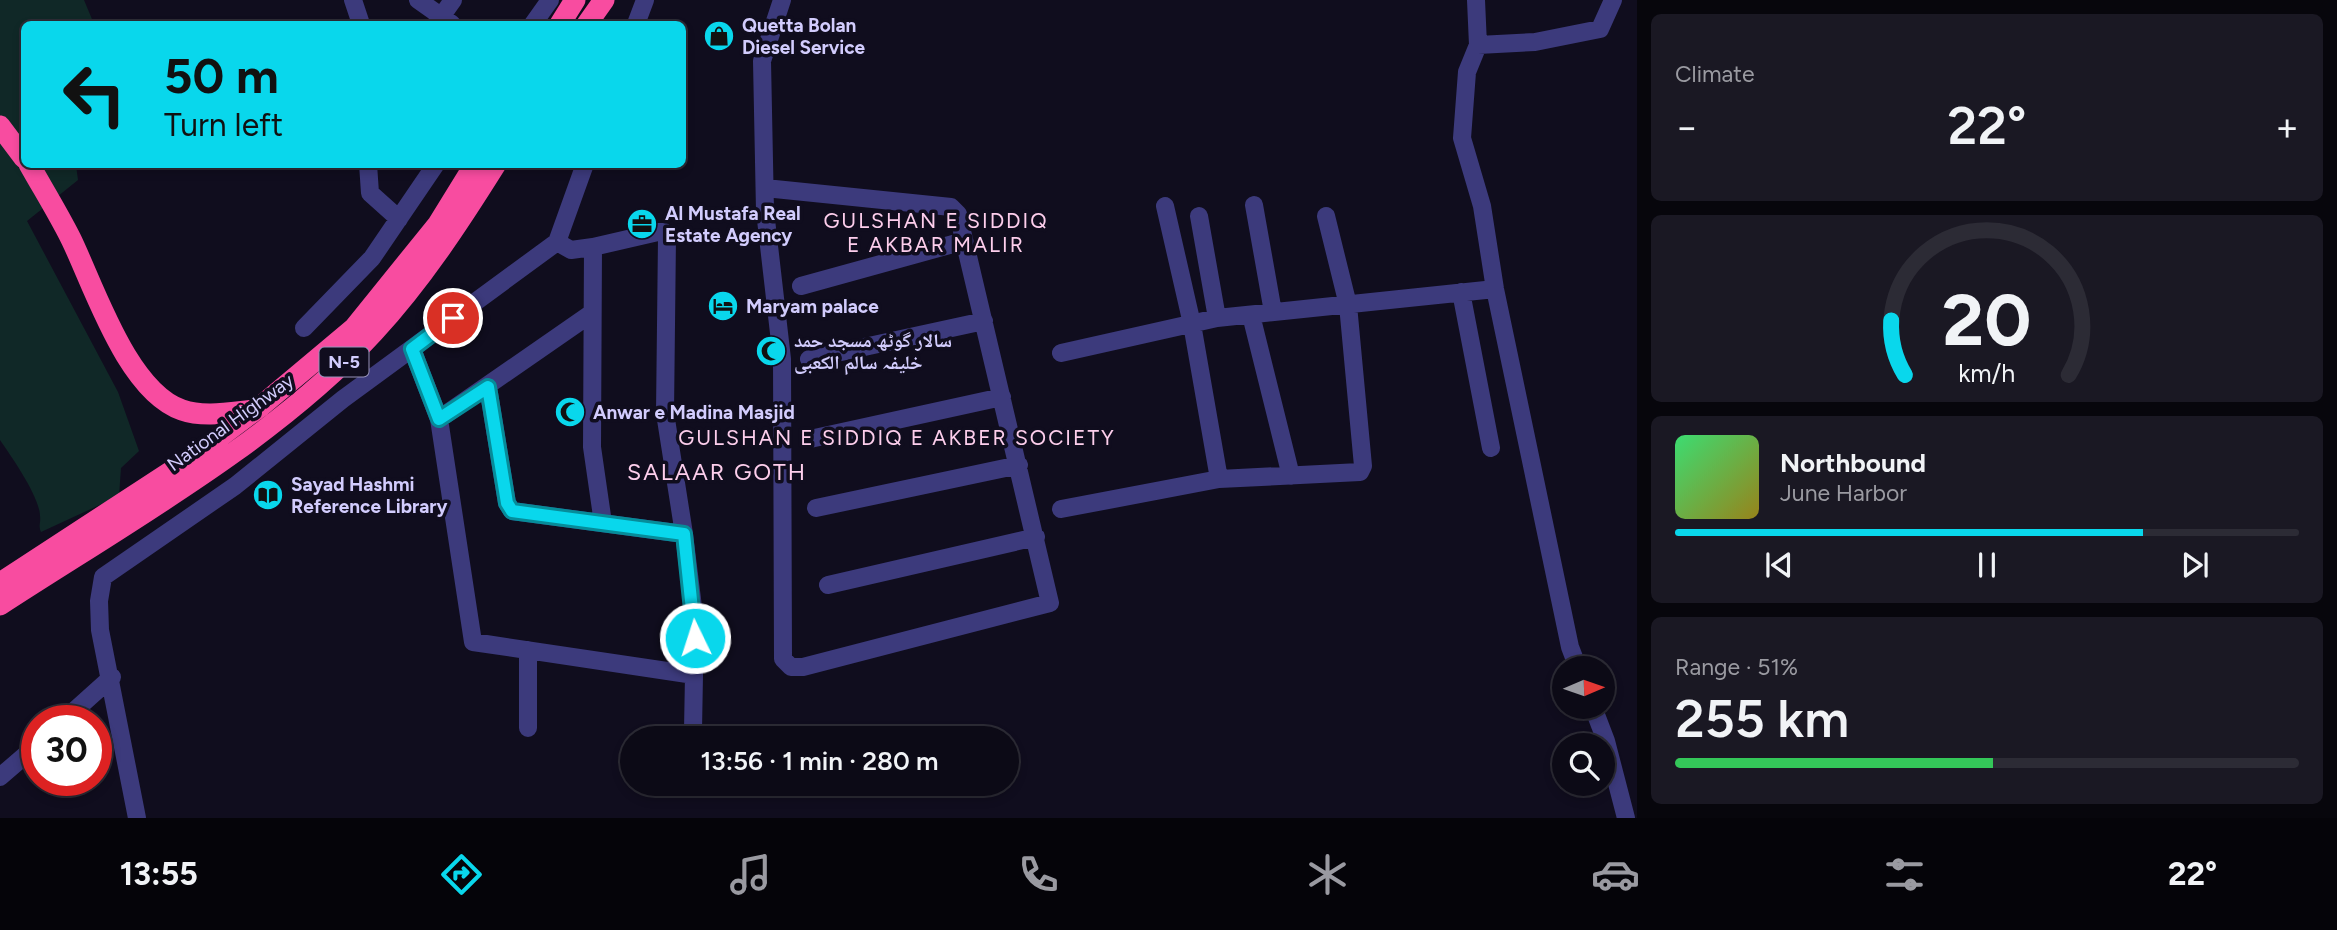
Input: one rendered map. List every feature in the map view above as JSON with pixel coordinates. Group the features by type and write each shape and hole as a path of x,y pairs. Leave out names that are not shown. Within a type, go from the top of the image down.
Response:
{"highway":[{"path":"562,21 575,0"},
{"path":"589,21 604,0"},
{"path":"0,126 21,154"},
{"path":"31,168 71,239 106,320 128,359 159,396 181,410 222,413 256,410"},
{"name":"National Highway","path":"0,604 137,506 355,328 438,224 473,168"},
{"name":"National Highway","path":"0,583 137,506 274,421 344,362 402,299 442,248 493,168"}],"street":[{"path":"353,0 360,21"},
{"path":"418,0 442,21"},
{"path":"443,21 453,0"},
{"path":"535,21 550,0"},
{"path":"637,21 645,0"},
{"path":"765,188 951,207 958,214 1050,603 1044,607 803,667 791,667 783,659 782,359 765,188 762,61 782,0"},
{"path":"1476,0 1478,45 1467,72 1462,138 1482,206 1495,289 1573,656"},
{"path":"1478,45 1535,41 1600,29 1613,0"},
{"path":"369,168 370,193 399,219"},
{"path":"304,328 372,258 433,168"},
{"path":"137,818 112,677 100,630 99,601 103,577 235,486 412,349 557,242 583,168"},
{"path":"1254,205 1273,312"},
{"path":"1165,206 1192,324 1219,479"},
{"path":"1199,216 1217,318"},
{"path":"1061,509 1219,479 1357,474 1362,470 1348,305 1326,216"},
{"path":"557,242 571,250 659,232 664,232 667,237 665,413 694,615 694,726"},
{"path":"801,286 964,240"},
{"path":"593,247 592,447 603,523"},
{"path":"1061,353 1217,318 1495,289"},
{"path":"1461,292 1491,448"},
{"path":"439,419 592,313"},
{"path":"1251,315 1292,477"},
{"path":"809,359 984,321"},
{"path":"412,349 439,419 473,642 694,675"},
{"path":"488,387 507,503 512,511 684,534"},
{"path":"810,439 1002,397"},
{"path":"816,508 1019,465"},
{"path":"828,585 1036,537"},
{"path":"528,650 528,728"},
{"path":"81,705 112,677"},
{"path":"1598,719 1626,818"},
{"path":"0,777 21,759"}],"green space":[{"path":"0,0 84,0 93,21 21,21 21,168 76,168 78,180 27,221 118,392 139,451 121,468 119,496 41,532 39,508 35,498 0,440"}],"place":[{"name":"Quetta Bolan Diesel Service","path":"719,36"},
{"name":"Al Mustafa Real Estate Agency","path":"642,224"},
{"name":"Maryam palace","path":"723,306"},
{"name":"سالار گوٹھ مسجد حمد خلیفہ سالم الکعبی","path":"771,351"},
{"name":"Anwar e Madina Masjid","path":"570,412"},
{"name":"Sayad Hashmi Reference Library","path":"268,495"}],"district":[{"name":"GULSHAN E SIDDIQ E AKBAR MALIR","path":"936,233"},
{"name":"GULSHAN E SIDDIQ E AKBER SOCIETY","path":"897,438"},
{"name":"SALAAR GOTH","path":"717,472"}],"route":[{"path":"453,318 412,349 439,419 488,387 507,503 512,511 684,534 695,638"}]}
